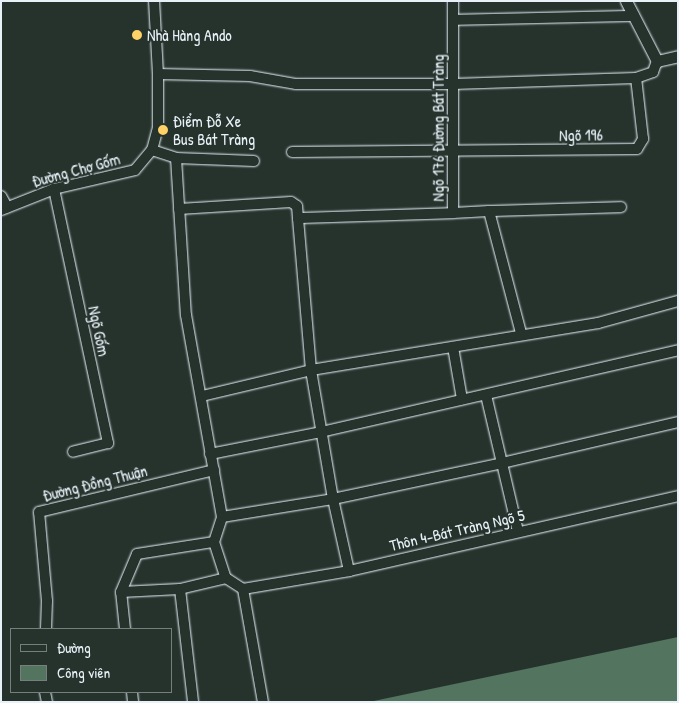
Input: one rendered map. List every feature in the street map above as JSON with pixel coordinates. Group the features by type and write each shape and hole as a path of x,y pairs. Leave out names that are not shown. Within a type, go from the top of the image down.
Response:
{"street":[{"name":"Đường Chợ Gốm","path":"4,208 54,189 135,170 152,150 158,127 158,74 154,1"},
{"name":"Ngõ 176 Đường Bát Tràng","path":"452,1 453,213 621,207"},
{"path":"158,74 250,76 296,84 453,84 636,78 653,72 657,61 626,1"},
{"path":"453,20 634,16"},
{"path":"657,61 678,56"},
{"name":"Ngõ 196","path":"453,152 640,147 643,139 636,78"},
{"path":"152,150 176,158 254,161"},
{"path":"292,152 453,152"},
{"path":"176,158 186,315 202,396 210,454 222,517 214,542 226,578 243,589 263,702"},
{"name":"Ngõ Gốm","path":"54,189 108,443 73,452"},
{"path":"1,196 4,208"},
{"path":"179,208 291,202 297,206 311,370 333,499 349,571"},
{"path":"489,212 521,333"},
{"path":"298,218 453,213"},
{"path":"202,396 311,370 453,347 521,333 598,324 678,301"},
{"path":"453,347 462,399"},
{"path":"210,454 321,432 678,350"},
{"path":"486,395 518,531"},
{"path":"222,517 333,499 502,463 678,422"},
{"name":"Đường Đồng Thuận","path":"46,628 47,601 39,512 214,470"},
{"name":"Thôn 4-Bát Tràng Ngõ 5","path":"243,589 349,571 678,496"},
{"path":"125,628 121,592 138,554 214,542"},
{"path":"121,592 180,588 226,578"},
{"path":"180,588 193,702"}],"green space":[{"path":"678,637 678,702 369,702"}],"place":[{"name":"Nhà Hàng Ando","path":"137,35"},
{"name":"Điểm Đỗ Xe Bus Bát Tràng","path":"163,130"}]}
